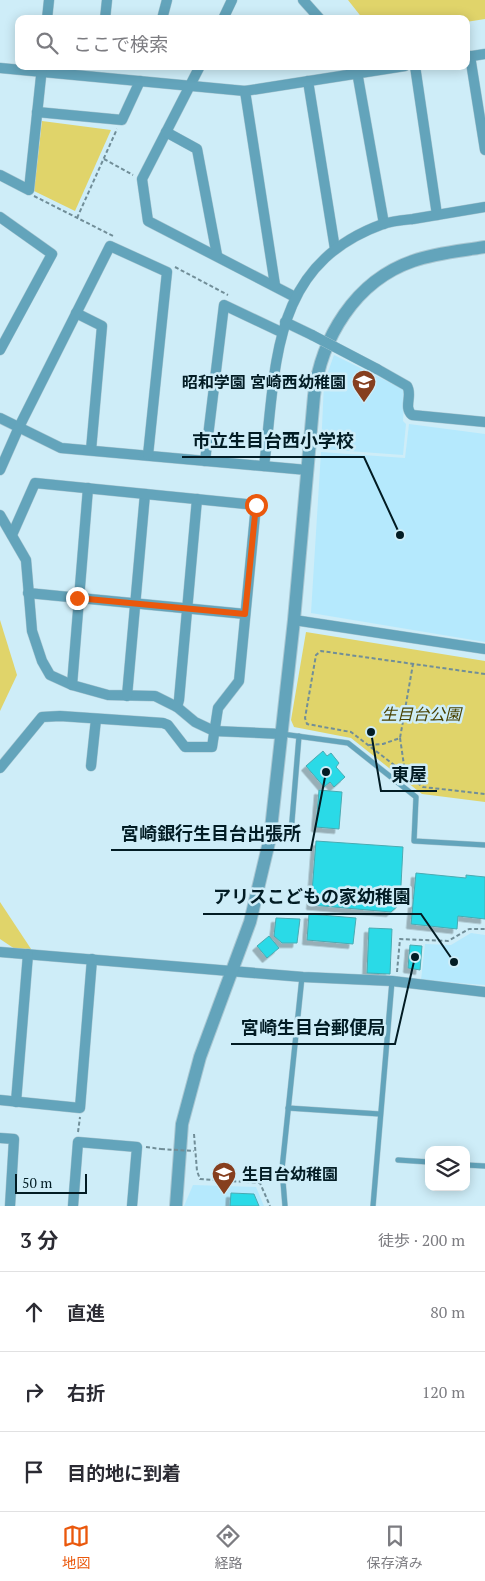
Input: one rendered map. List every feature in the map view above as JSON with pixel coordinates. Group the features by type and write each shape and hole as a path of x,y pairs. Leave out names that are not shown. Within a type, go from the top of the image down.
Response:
{"street":[{"path":"47,15 49,0"},
{"path":"105,15 107,0"},
{"path":"163,15 167,0"},
{"path":"225,15 232,0"},
{"path":"303,0 316,15"},
{"path":"470,56 485,54"},
{"path":"470,67 485,150"},
{"path":"0,68 15,68"},
{"path":"0,175 29,190 42,70"},
{"path":"48,70 99,78 245,91 308,81 358,70 384,224"},
{"path":"99,78 100,70"},
{"path":"198,70 142,179 148,221 295,297"},
{"path":"416,70 437,215"},
{"path":"37,112 122,120 140,81"},
{"path":"308,81 335,249"},
{"path":"245,91 275,285"},
{"path":"166,132 197,149 217,255"},
{"path":"264,466 283,327 295,297 310,274 335,249 384,224 485,207"},
{"path":"0,217 52,254 0,350"},
{"path":"0,470 19,427 110,246 167,272 148,455"},
{"path":"176,1206 182,1124 200,1057 250,922 270,838 294,620 314,396 320,359 326,344 361,294 380,276 412,262 485,247"},
{"path":"205,461 224,305 283,327 312,335 407,386 410,390 408,408 412,414 485,422"},
{"path":"76,313 102,326 91,450"},
{"path":"0,418 55,446 307,470"},
{"path":"0,768 37,726 42,717 60,716 163,723 168,725 185,747 212,747 218,708 239,681 256,505 35,483 12,535"},
{"path":"72,685 77,598 88,488"},
{"path":"127,696 145,494"},
{"path":"177,707 180,700 197,499"},
{"path":"0,515 26,560 32,631 42,661 50,675 72,685 108,695 155,696 177,707 195,722 214,731 282,734"},
{"path":"28,593 245,614"},
{"path":"294,620 485,649"},
{"path":"91,766 96,719"},
{"path":"0,952 302,977 394,981 485,992"},
{"path":"16,1102 28,954"},
{"path":"0,1100 80,1108 92,959"},
{"path":"0,1138 14,1139 10,1206"},
{"path":"73,1206 78,1142 136,1147 132,1206"}],"lane":[{"path":"282,734 348,743 416,797 414,841 485,845"},
{"path":"291,833 299,736"},
{"path":"285,1206 282,1169 302,977"},
{"path":"373,1206 380,1114 394,981"},
{"path":"288,1108 380,1114"},
{"path":"398,1160 425,1162"},
{"path":"470,1164 485,1166"}],"path":[{"path":"77,218 122,120"},
{"path":"104,159 142,179"},
{"path":"218,288 226,295"},
{"path":"485,674 321,651 316,656 305,718 307,724 351,732 423,787 485,794"},
{"path":"405,774 400,738 413,664"},
{"path":"368,745 384,744 400,738"},
{"path":"394,981 400,939 448,941 468,928 485,929"},
{"path":"78,1142 80,1108"},
{"path":"194,1134 194,1151 200,1179 260,1184 270,1206"},
{"path":"150,1147 194,1151"}],"shaded area":[{"name":"昭和学園 宮崎西幼稚園","path":"334,355 405,390 403,421 406,424 403,455 321,449 324,383"},
{"path":"409,424 485,434 485,642 311,613 321,452 405,458"},
{"path":"471,933 485,935 485,985 421,980 425,944 451,945"},
{"name":"生目台幼稚園","path":"193,1185 256,1187 264,1206 184,1206"}],"green space":[{"path":"348,0 485,0 485,19 470,21 470,15 360,15"},
{"path":"42,121 111,130 75,211 34,191"},
{"path":"0,620 17,675 0,711"},
{"name":"生目台公園","path":"306,632 485,661 485,802 422,794 351,738 294,727 291,720"},
{"path":"0,902 35,955 21,953 0,939"}],"building":[{"path":"323,751 327,756 331,753 339,763 336,767 345,777 334,787 330,782 324,787 306,766"},
{"path":"319,790 342,792 339,829 316,827"},
{"path":"316,841 403,847 400,904 391,912 311,905"},
{"path":"416,873 466,878 466,875 485,877 485,919 458,916 457,929 411,924"},
{"path":"309,914 356,918 353,944 307,940"},
{"path":"276,918 300,919 297,943 282,943 274,936"},
{"path":"369,928 392,929 390,974 367,973"},
{"path":"269,936 279,948 267,958 257,946"},
{"path":"410,945 422,946 420,970 408,968"},
{"path":"231,1193 254,1194 259,1206 230,1206"}],"place":[{"name":"昭和学園 宮崎西幼稚園","path":"364,403"},
{"name":"市立生目台西小学校","path":"400,535"},
{"name":"東屋","path":"371,732"},
{"name":"宮崎銀行生目台出張所","path":"326,772"},
{"name":"宮崎生目台郵便局","path":"415,957"},
{"name":"アリスこどもの家幼稚園","path":"454,962"},
{"name":"生目台幼稚園","path":"224,1195"}],"route":[{"path":"77,598 245,614 256,505"}]}
